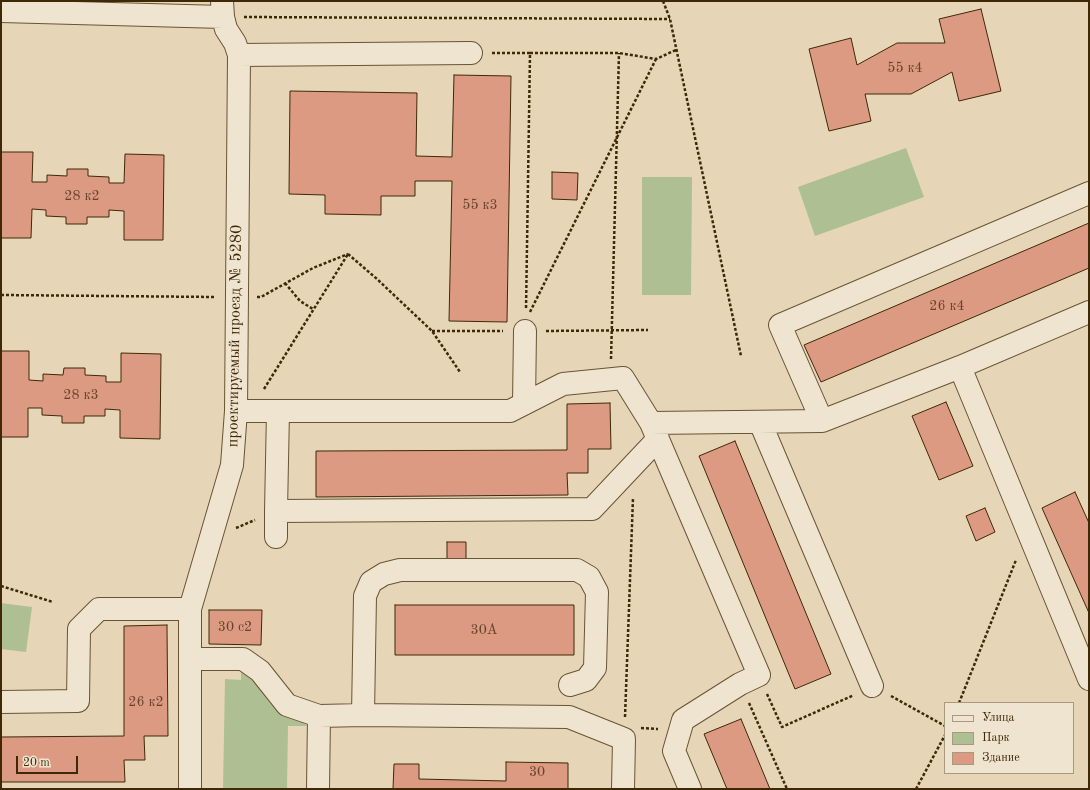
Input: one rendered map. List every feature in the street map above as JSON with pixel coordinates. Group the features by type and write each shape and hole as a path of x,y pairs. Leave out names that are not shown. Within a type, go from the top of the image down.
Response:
{"street":[{"path":"1,11 222,9"},
{"name":"проектируемый проезд № 5280","path":"190,789 190,609 232,465 243,411 237,297 239,55 235,43 226,30 222,9"},
{"path":"239,55 471,53"},
{"path":"822,422 780,325 1089,193"},
{"path":"276,511 592,509 655,431 760,422 822,422 960,367 1089,312"},
{"path":"524,404 525,326"},
{"path":"960,367 1089,679"},
{"path":"243,411 510,411 563,384 623,378 655,431 750,680 683,720 674,751 690,789"},
{"path":"276,537 278,411"},
{"path":"760,422 872,686"},
{"path":"363,715 365,596 372,582 384,574 400,570 577,570 589,577 597,592 595,668 586,680 570,685"},
{"path":"1,702 78,701 79,629 99,609 190,609"},
{"path":"191,659 242,659 260,671 287,705 319,716 569,717 624,733 623,789"},
{"path":"318,789 319,716"}],"path":[{"path":"663,1 670,19 741,356"},
{"path":"222,9 670,19"},
{"path":"471,53 619,53 656,59 676,50"},
{"path":"525,326 530,53"},
{"path":"610,380 619,53"},
{"path":"525,326 656,59"},
{"path":"1,295 261,297 313,268 348,254"},
{"path":"243,411 313,309 348,254"},
{"path":"348,254 377,279 432,332 460,372"},
{"path":"285,283 300,301 313,309"},
{"path":"633,496 624,733 680,731"},
{"path":"210,539 276,511"},
{"path":"959,702 1028,531"},
{"path":"1,586 53,602"},
{"path":"750,680 782,727 872,686 944,725"},
{"path":"750,680 787,789"},
{"path":"916,789 944,737"}],"green space":[{"path":"906,148 924,197 815,236 798,187"},
{"path":"642,177 692,177 691,295 642,295"},
{"path":"1,603 32,607 26,652 1,649"},
{"path":"241,670 249,670 269,702 285,715 301,719 307,726 288,726 287,789 223,789 225,679 241,680"}],"building":[{"path":"981,9 1001,91 959,101 952,72 911,94 865,94 871,121 829,131 809,49 851,38 857,65 897,43 945,43 939,19"},
{"path":"454,75 511,76 507,322 449,321 452,181 415,181 415,196 381,196 381,215 325,214 325,195 289,194 290,91 417,93 416,156 452,157"},
{"path":"1,152 33,152 32,182 47,182 47,175 67,176 67,169 88,169 88,176 109,177 109,183 124,183 125,154 164,155 163,240 124,240 124,211 109,210 109,217 87,217 87,224 66,224 66,217 46,216 46,210 32,209 31,238 1,238"},
{"path":"552,172 578,173 577,200 552,199"},
{"path":"1089,223 1089,268 821,382 804,345"},
{"path":"1,351 29,351 29,380 43,381 43,374 63,375 64,368 85,368 85,375 106,376 106,382 121,382 121,353 161,354 160,439 120,438 120,410 105,409 105,416 84,416 84,423 62,423 62,416 42,415 42,408 28,408 28,437 1,437"},
{"path":"946,402 973,466 939,480 912,416"},
{"path":"610,403 611,449 588,449 588,473 567,473 568,495 316,497 316,451 567,450 567,404"},
{"path":"735,441 831,674 795,689 699,456"},
{"path":"1075,492 1089,523 1089,613 1042,508"},
{"path":"985,508 995,532 976,541 966,516"},
{"path":"447,542 466,542 466,563 447,563"},
{"path":"395,605 574,605 574,655 395,655"},
{"path":"209,610 262,610 261,645 209,644"},
{"path":"167,625 168,736 144,736 145,760 124,760 125,782 1,782 1,737 124,736 124,626"},
{"path":"741,719 770,789 727,789 704,734"},
{"path":"506,762 568,763 568,789 393,789 394,764 419,764 419,779 506,781"}]}
